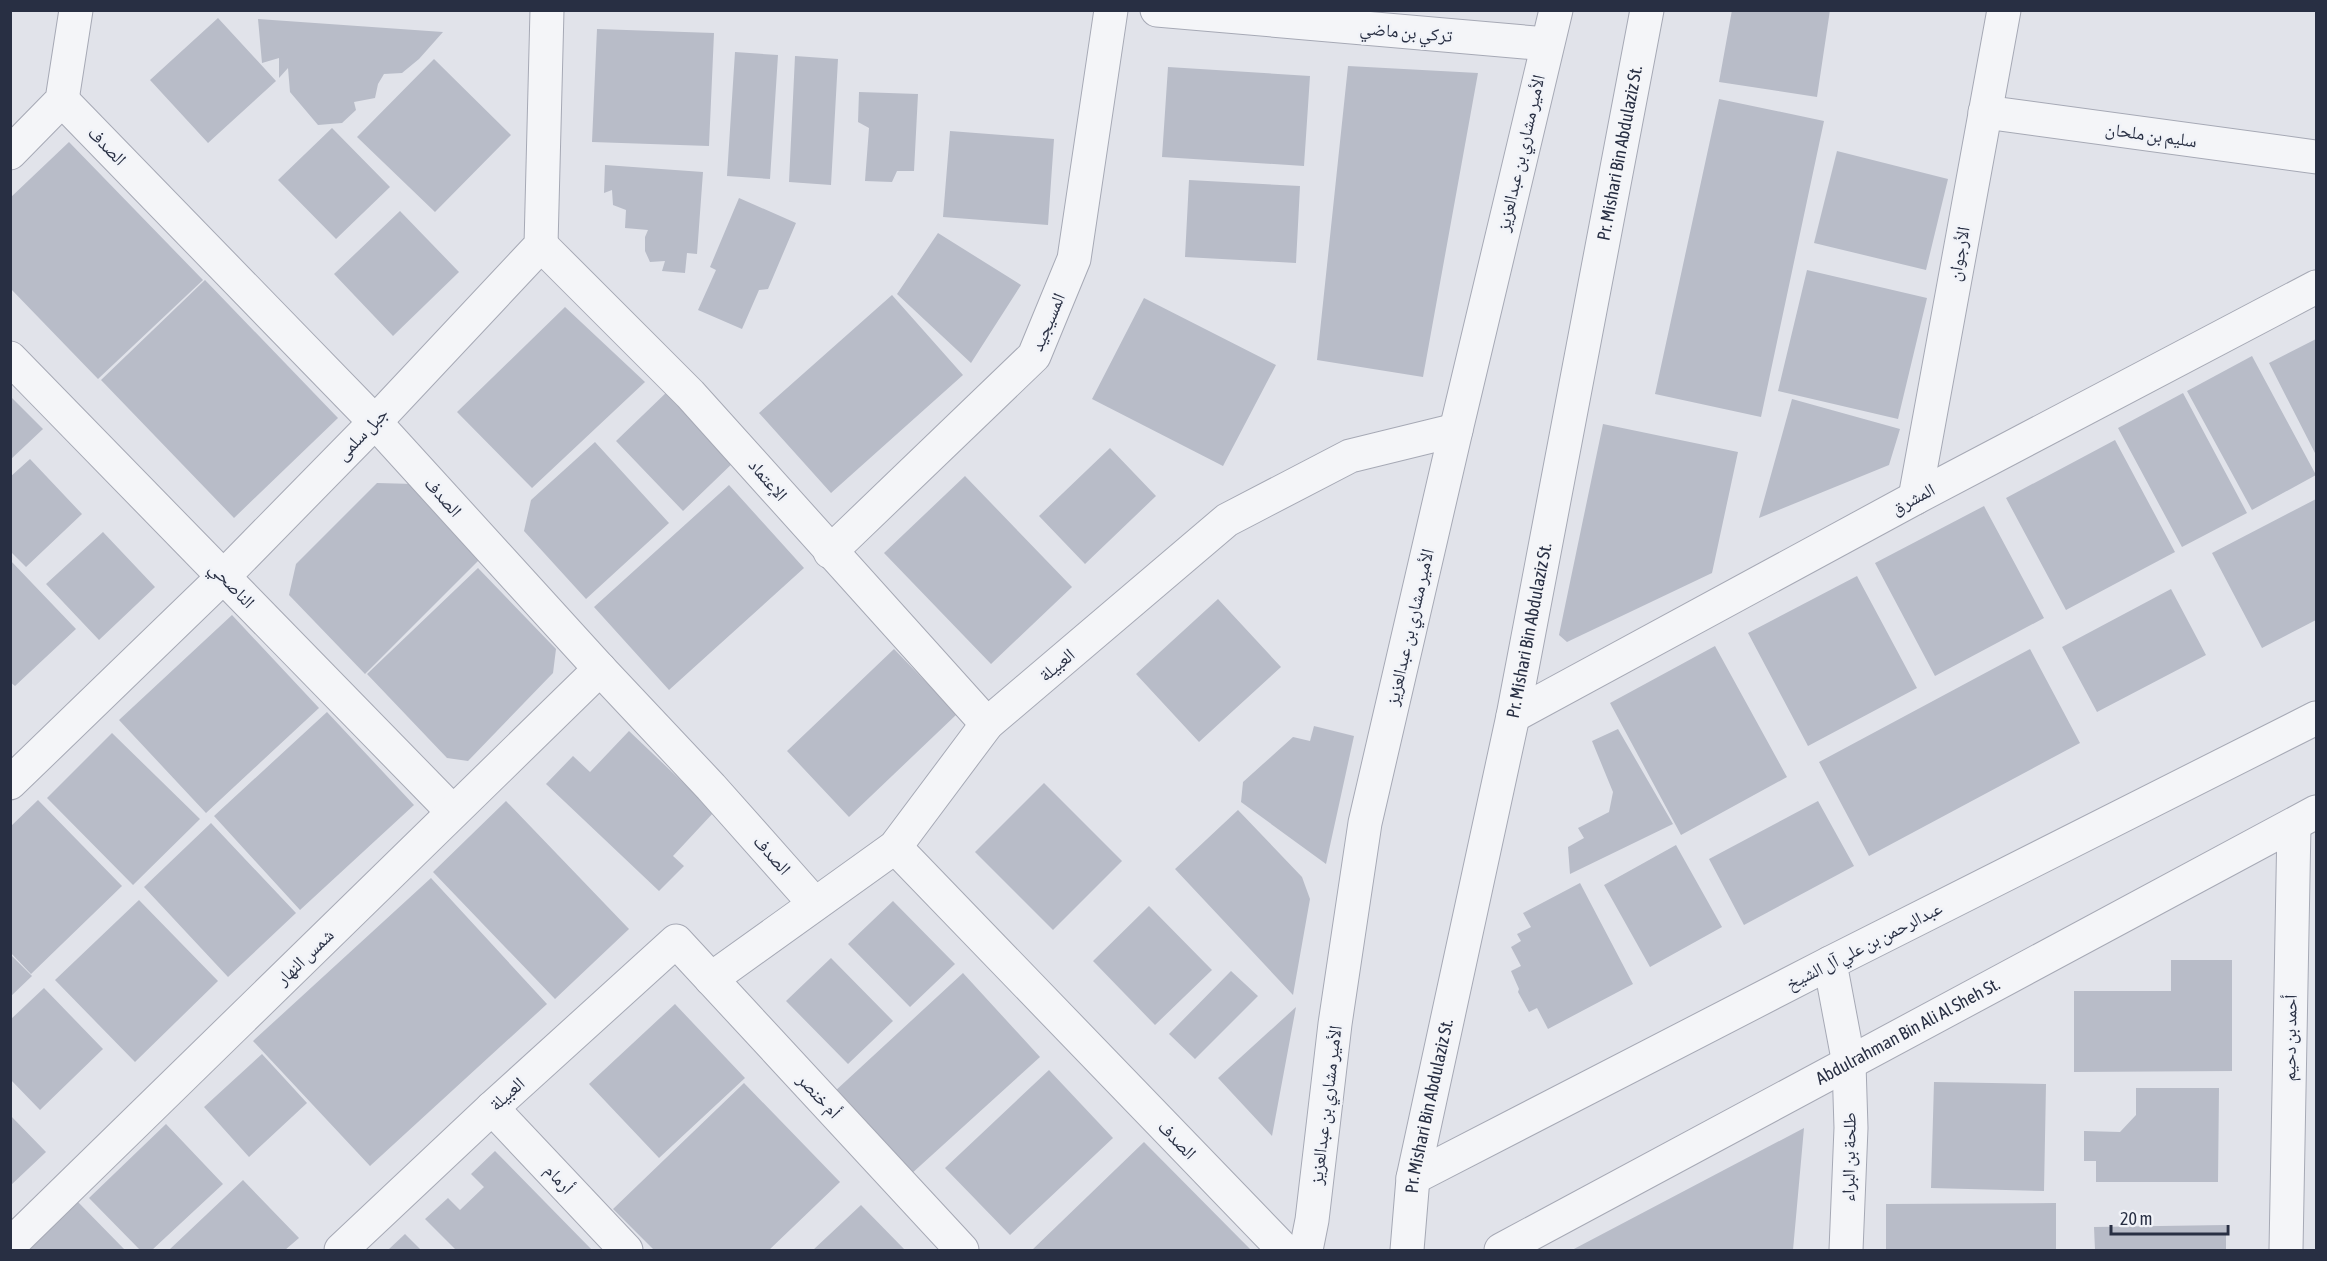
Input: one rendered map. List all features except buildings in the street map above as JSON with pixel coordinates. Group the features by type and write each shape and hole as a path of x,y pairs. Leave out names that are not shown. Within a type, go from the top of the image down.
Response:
{"street":[{"path":"10,153 62,100 75,10"},
{"path":"541,245 548,10"},
{"name":"المسيجيد","path":"830,552 1034,356 1074,259 1111,10"},
{"name":"تركي بن ماضي","path":"1157,10 1547,44"},
{"name":"الأمير مشاري بن عبدالعزيز","path":"1306,1251 1312,1220 1335,1024 1365,823 1455,430 1556,10"},
{"name":"Pr. Mishari Bin Abdulaziz St.","path":"1407,1251 1413,1178 1513,716 1647,10"},
{"name":"الأرجوان","path":"1915,498 2004,10"},
{"name":"الصدف","path":"62,100 375,422 711,787 814,903"},
{"name":"سليم بن ملحان","path":"1985,112 2316,157"},
{"name":"جبل سلمى","path":"10,783 224,576 375,422 541,245"},
{"name":"الإعتماد","path":"541,245 690,394 987,724"},
{"name":"المشرق","path":"1513,716 1915,498 2316,287"},
{"name":"الناصحي","path":"10,358 453,812"},
{"name":"العبيلة","path":"711,979 895,847 987,724 1227,520 1350,456 1455,430"},
{"name":"شمس النهار","path":"10,1245 600,669"},
{"name":"عبدالرحمن بن علي آل الشيخ","path":"1413,1178 1830,963 2316,718"},
{"name":"Abdulrahman Bin Ali Al Sheh St.","path":"1501,1251 2305,819"},
{"name":"أحمد بن دحيم","path":"2286,1251 2305,819"},
{"name":"الصدف","path":"895,847 1284,1251"},
{"name":"العبيلة","path":"341,1251 492,1108 676,941"},
{"name":"أم خنصر","path":"676,941 962,1251"},
{"name":"طلحة بن البراء","path":"1830,963 1849,1064 1851,1128 1846,1251"},
{"name":"أرمام","path":"492,1108 626,1251"}]}
